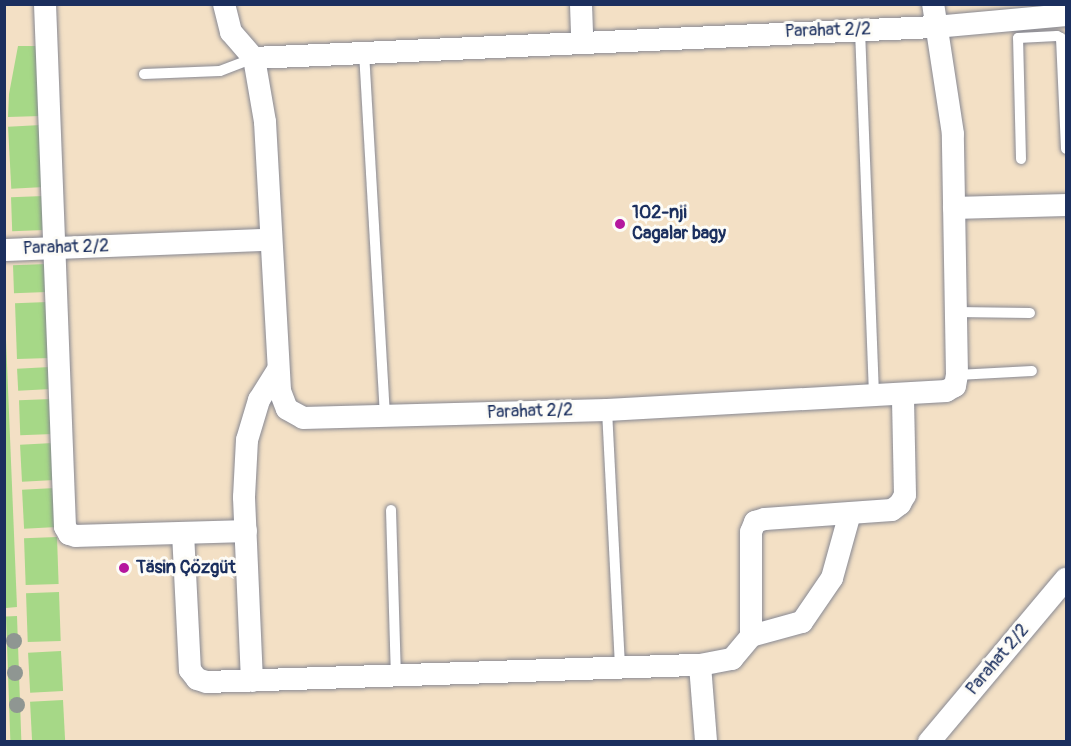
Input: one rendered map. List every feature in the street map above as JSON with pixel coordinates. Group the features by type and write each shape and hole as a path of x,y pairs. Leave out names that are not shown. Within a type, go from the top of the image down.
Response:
{"street":[{"path":"45,4 65,527 69,534 76,536 246,531"},
{"path":"224,4 231,32 254,58"},
{"path":"581,4 582,41"},
{"path":"933,4 952,135 956,312 952,383"},
{"name":"Parahat 2/2","path":"952,383 903,396 607,410 303,418 287,409 280,392 265,122 254,58 582,41 935,27 1066,15"},
{"path":"954,208 1066,205"},
{"name":"Parahat 2/2","path":"4,250 270,240"},
{"path":"252,681 246,531 246,440 259,400 278,370"},
{"path":"751,636 751,532 755,522 765,519 892,510 900,504 905,495 903,396"},
{"path":"183,533 190,670 197,679 207,682 252,681 620,669 700,665 732,659 751,636 802,622 832,578 850,513"},
{"name":"Parahat 2/2","path":"929,741 1066,579"},
{"path":"700,665 706,741"}],"lane":[{"path":"1021,159 1017,20 1061,39 1066,79 1066,149"},
{"path":"860,30 874,396"},
{"path":"364,52 386,416"},
{"path":"144,74 220,71 254,58"},
{"path":"956,312 1030,313"},
{"path":"952,383 1032,371"},
{"path":"607,410 620,669"},
{"path":"391,510 396,676"}],"green space":[{"path":"18,46 38,46 41,116 8,117 9,94"},
{"path":"41,125 44,187 11,189 8,127"},
{"path":"44,196 45,230 12,231 11,197"},
{"path":"46,264 47,292 14,293 13,265"},
{"path":"4,291 17,607 6,608 4,573"},
{"path":"48,302 50,358 17,359 15,303"},
{"path":"50,367 51,389 18,391 17,369"},
{"path":"52,399 53,434 20,435 19,400"},
{"path":"53,443 55,480 22,482 20,445"},
{"path":"55,488 57,527 24,529 22,490"},
{"path":"57,537 59,584 26,585 24,538"},
{"path":"59,592 61,641 28,642 26,593"},
{"path":"6,616 17,616 21,741 10,741"},
{"path":"61,651 63,691 30,693 28,653"},
{"path":"63,700 65,741 32,742 30,702"}],"place":[{"name":"102-nji Cagalar bagy","path":"620,224"},
{"name":"Täsin Çözgüt","path":"124,568"}]}
